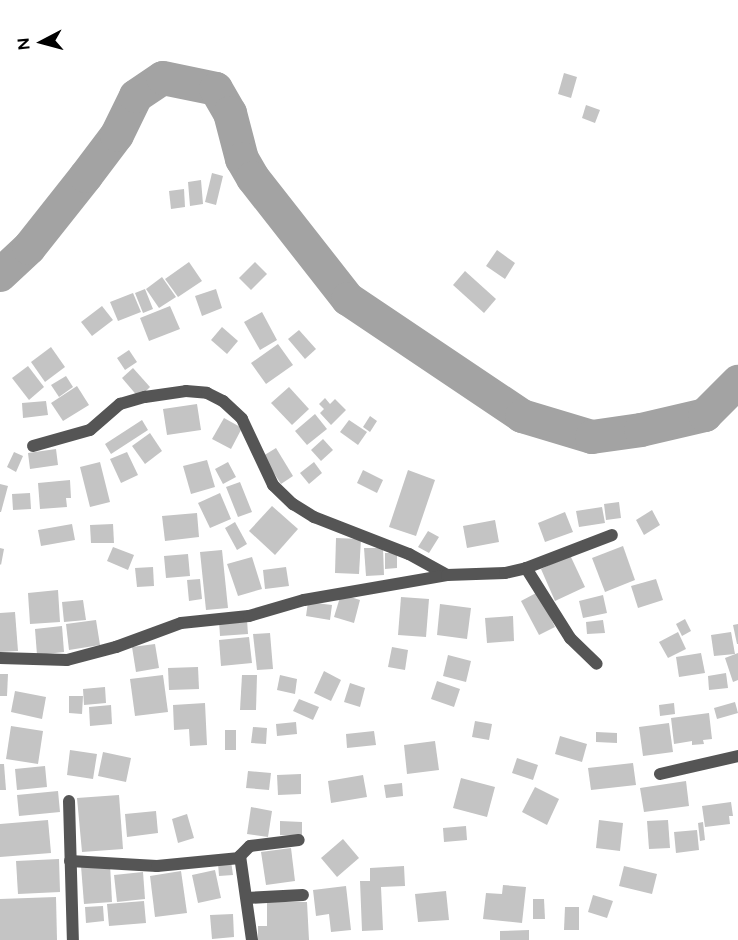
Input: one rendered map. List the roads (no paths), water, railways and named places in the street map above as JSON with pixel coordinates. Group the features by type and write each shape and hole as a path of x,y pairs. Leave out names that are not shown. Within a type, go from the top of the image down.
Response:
{"street":[{"path":"33,446 90,430 120,404 145,397 186,392 207,393 223,401 242,419 273,484 293,504 314,517 410,554 447,575"},
{"path":"0,658 67,660 116,647 182,623 249,616 304,600 447,575 505,573 526,568 612,535"},
{"path":"526,568 570,638 597,664"},
{"path":"660,774 738,756"},
{"path":"69,801 73,940"},
{"path":"252,940 240,858 244,849 250,846 299,840"},
{"path":"70,861 158,866 240,858"},
{"path":"247,898 303,895"}],"waterway":[{"path":"0,275 29,248 86,176 117,135 136,96 163,78 216,89 230,113 242,159 253,178 348,299 522,416 592,437 641,430 705,415 738,382"}]}
